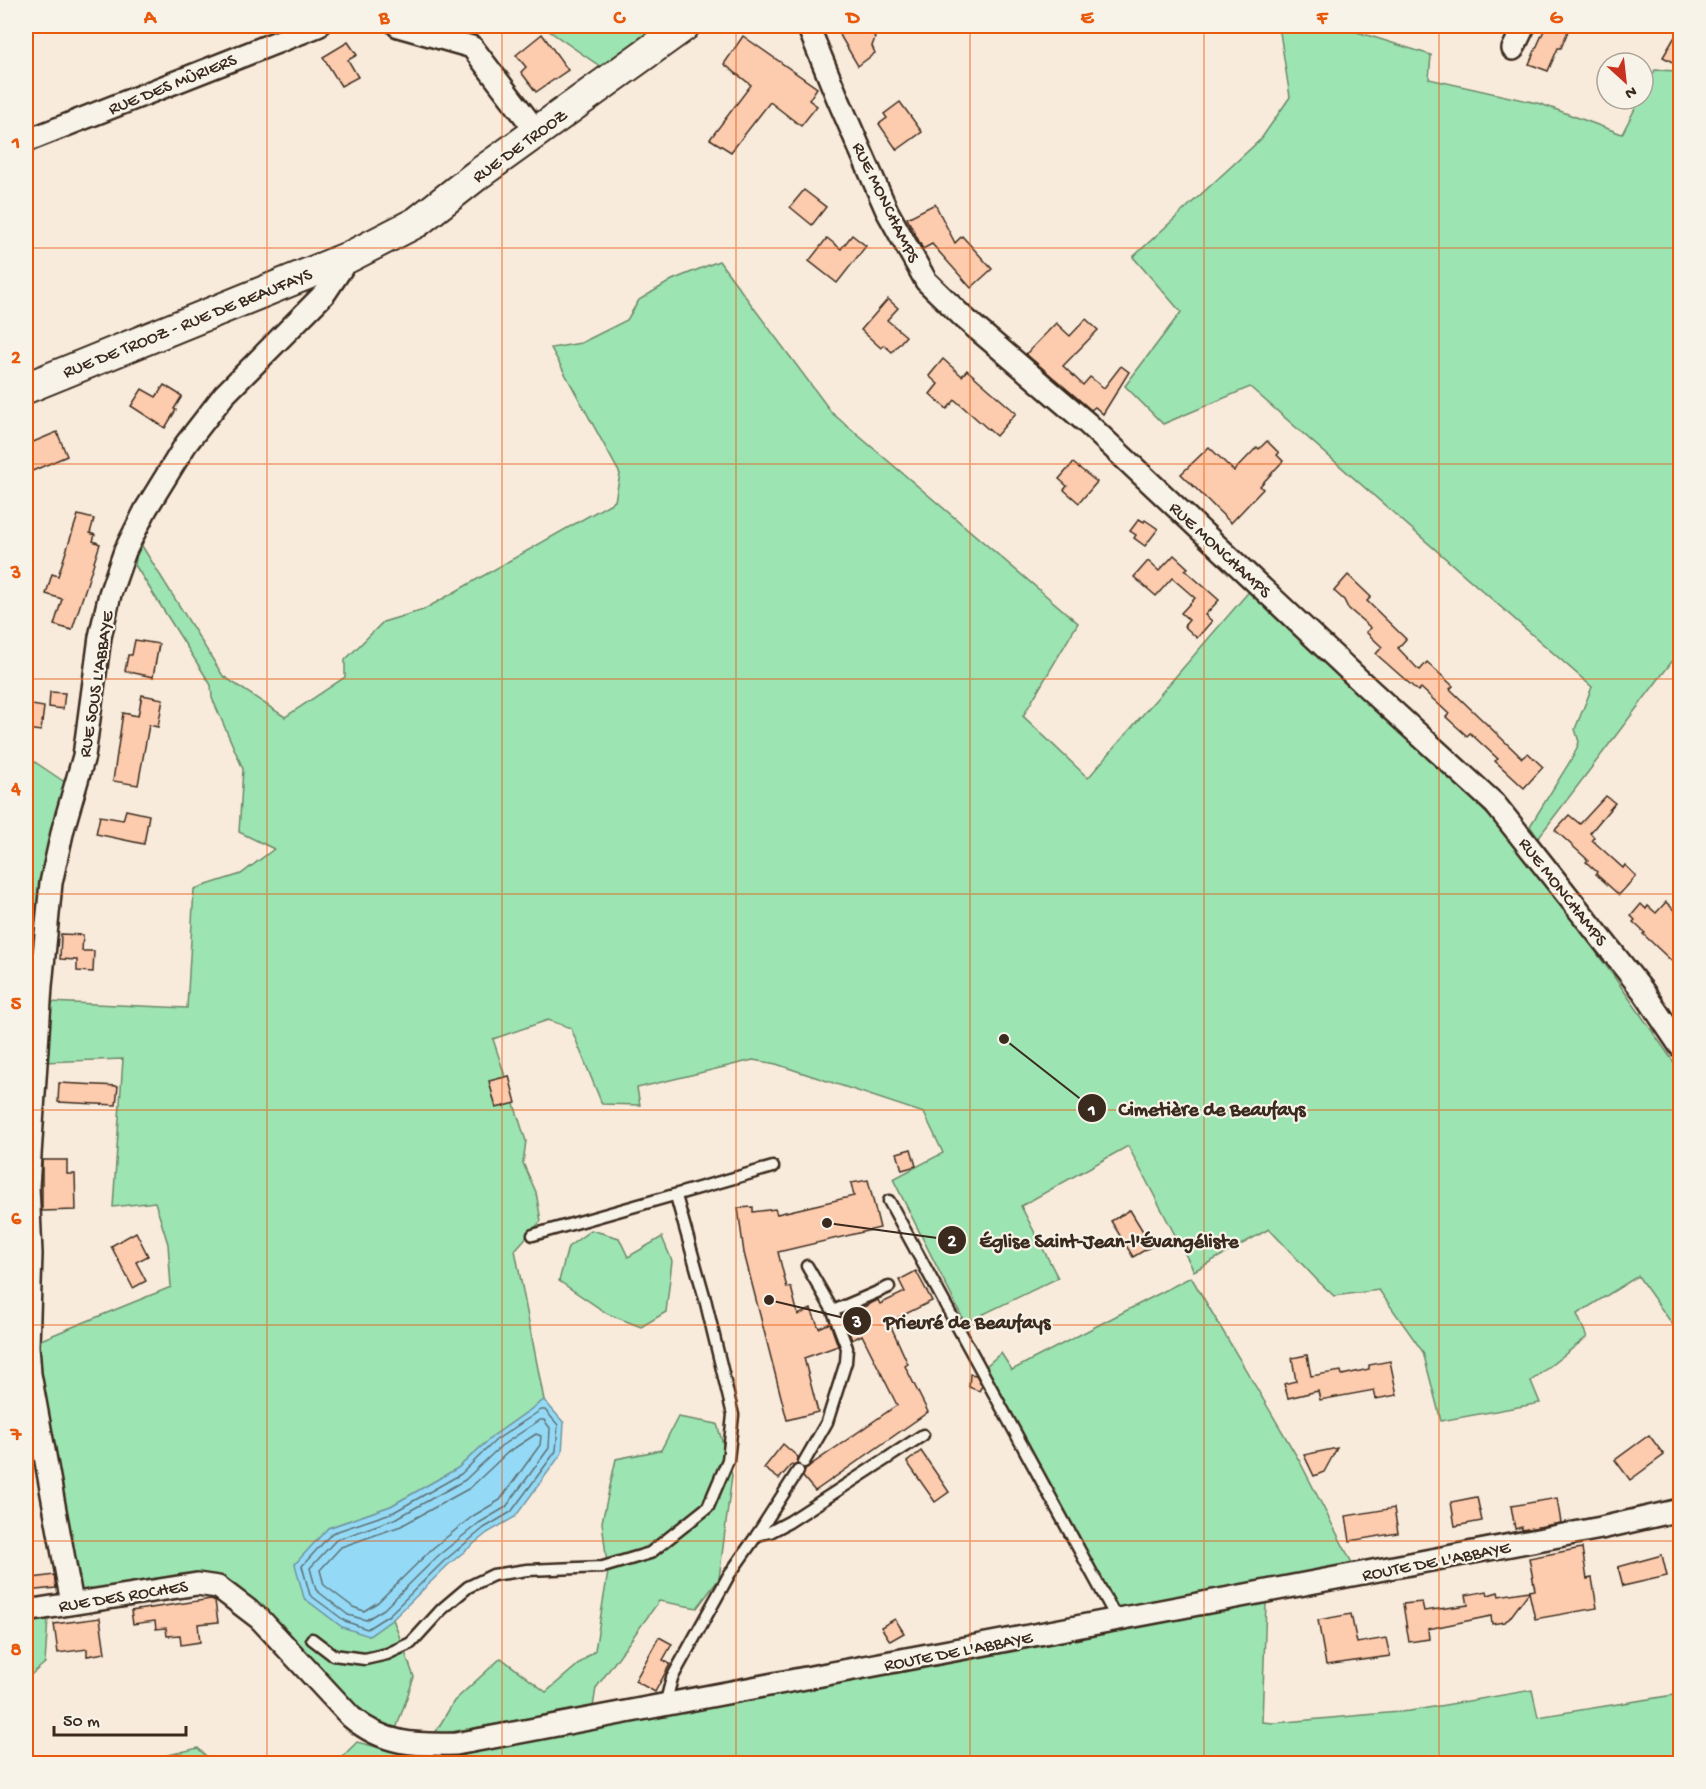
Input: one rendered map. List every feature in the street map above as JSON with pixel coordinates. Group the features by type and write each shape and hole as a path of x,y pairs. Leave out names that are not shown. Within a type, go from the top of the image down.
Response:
{"street":[{"name":"RUE DES MÛRIERS","path":"26,141 318,26"},
{"path":"398,26 472,47 537,132"},
{"name":"RUE DE TROOZ","path":"349,257 417,222 684,26"},
{"name":"RUE MONCHAMPS","path":"808,26 887,211 926,281 963,317 1087,423 1495,804 1643,991 1680,1046"},
{"path":"1513,49 1524,26"},
{"name":"RUE DE TROOZ - RUE DE BEAUFAYS","path":"26,388 349,257"},
{"name":"RUE SOUS L'ABBAYE","path":"72,1603 30,1374 27,1346 31,1254 27,1185 40,986 51,883 63,829 84,756 100,637 110,594 125,551 141,519 186,444 224,395 325,293 349,257"},
{"name":"ROUTE DE L'ABBAYE","path":"275,1634 351,1717 364,1728 392,1741 420,1745 456,1744 1118,1621 1602,1528 1680,1510"},
{"name":"RUE DES ROCHES","path":"26,1611 197,1584 218,1587 260,1619 275,1634"}],"lane":[{"path":"533,1235 773,1167"},
{"path":"312,1639 333,1655 365,1659 387,1654 411,1643 442,1609 468,1587 493,1575 527,1570 603,1567 650,1553 708,1507 728,1460 733,1415 705,1299 676,1196"},
{"path":"889,1201 1118,1621"},
{"path":"665,1705 672,1678 729,1575 828,1422 846,1362 847,1348 832,1311 807,1266"},
{"path":"832,1311 889,1287"},
{"path":"757,1534 770,1532 789,1522 923,1435"}],"green space":[{"path":"542,26 665,26 604,69"},
{"path":"1279,26 1334,26 1334,30 1354,31 1431,55 1429,79 1541,104 1622,134 1634,111 1655,111 1655,70 1680,71 1680,651 1538,838 1530,826 1574,755 1579,742 1575,729 1592,687 1250,387 1163,424 1125,386 1181,312 1133,257 1261,139 1290,97"},
{"path":"719,261 832,413 1078,623 1023,716 1088,778 1252,588 1514,840 1680,1071 1680,1335 1638,1276 1577,1314 1587,1337 1531,1381 1540,1403 1441,1421 1423,1352 1379,1290 1334,1296 1269,1229 1194,1271 1128,1146 1021,1206 1058,1278 965,1323 893,1179 943,1153 924,1113 776,1064 753,1060 637,1088 640,1105 602,1104 571,1028 548,1020 493,1039 526,1141 523,1163 536,1192 541,1221 515,1250 544,1400 493,1436 458,1468 391,1506 328,1528 369,1636 393,1619 414,1677 395,1732 357,1718 256,1609 213,1575 80,1591 39,1387 38,1341 171,1287 168,1244 155,1202 113,1207 123,1059 43,1062 49,1002 187,1008 194,889 241,874 274,849 239,832 243,769 212,698 211,685 135,565 139,541 223,676 285,717 345,677 345,660 383,622 423,610 615,501 620,474 551,348 581,343 627,320 639,300 672,280"},
{"path":"26,756 72,787 26,1077"},
{"path":"591,1230 619,1238 628,1257 662,1237 672,1261 666,1312 641,1327 608,1314 559,1281 568,1247"},
{"path":"1191,1277 1299,1460 1353,1565 1111,1608 985,1367 1001,1353 1012,1370"},
{"path":"678,1417 717,1424 732,1475 719,1579 697,1608 659,1601 596,1688 593,1707 434,1735 454,1701 501,1658 546,1692 595,1650 608,1572 602,1522 616,1459 661,1450"},
{"path":"1266,1602 1262,1722 1274,1723 1410,1711 1532,1690 1538,1717 1680,1694 1680,1763 335,1764 357,1742 417,1757 647,1719"},
{"path":"48,1618 45,1663 26,1679 26,1621"},
{"path":"198,1748 213,1763 134,1763"}],"water":[{"path":"544,1400 564,1423 562,1453 515,1517 487,1533 448,1565 393,1619 369,1636 342,1627 304,1598 295,1564 328,1528 391,1506 458,1468 493,1436"}],"building":[{"path":"846,26 869,26 875,38 872,46 875,53 858,66 837,30"},
{"path":"1546,26 1570,26 1548,71 1529,64"},
{"path":"1680,28 1680,57 1676,64 1663,57"},
{"path":"542,34 568,70 536,92 521,72 526,67 516,55"},
{"path":"743,36 817,88 809,100 817,106 801,126 770,102 731,152 710,139 751,85 724,64"},
{"path":"348,42 357,55 348,60 358,77 341,86 323,57"},
{"path":"900,102 922,132 897,150 879,124 887,118 884,114"},
{"path":"804,190 826,207 812,225 790,207"},
{"path":"935,204 955,243 962,236 992,269 971,288 932,244 923,249 907,218"},
{"path":"852,235 866,246 837,283 809,261 827,238 841,249"},
{"path":"888,299 898,308 887,320 906,336 892,352 884,345 881,348 861,330"},
{"path":"1086,319 1098,330 1063,366 1083,385 1090,377 1104,388 1121,366 1129,372 1103,414 1095,407 1091,410 1026,354 1056,323 1070,336"},
{"path":"943,359 962,376 967,370 1016,413 996,436 955,400 947,409 930,394 938,384 929,376"},
{"path":"164,385 182,396 165,428 131,406 142,389 156,397"},
{"path":"57,432 67,456 30,472 26,460 26,445"},
{"path":"1267,441 1279,453 1277,455 1283,461 1260,486 1263,489 1231,523 1181,474 1209,447 1234,471 1257,447 1259,449"},
{"path":"1073,463 1097,482 1079,503 1064,490 1067,486 1059,479"},
{"path":"78,515 94,519 90,533 95,535 93,541 100,544 72,630 54,625 62,599 46,594 52,574 58,576"},
{"path":"1139,519 1144,522 1145,520 1158,529 1145,546 1134,538 1136,535 1130,531"},
{"path":"1174,555 1188,568 1185,570 1219,600 1205,615 1212,621 1197,638 1184,626 1189,620 1181,613 1195,598 1172,578 1156,596 1134,577 1148,561 1159,571"},
{"path":"1348,575 1371,597 1367,601 1406,639 1398,648 1417,668 1420,670 1427,662 1453,686 1450,689 1522,758 1528,753 1543,767 1524,788 1470,733 1467,736 1446,717 1449,714 1421,688 1418,691 1376,654 1382,647 1366,632 1371,628 1348,608 1344,600 1334,591"},
{"path":"135,640 159,644 153,677 125,671 128,655 132,655"},
{"path":"50,692 65,693 63,709 49,707"},
{"path":"142,695 163,699 158,727 149,725 138,785 113,781 123,713 138,716"},
{"path":"26,704 44,707 41,731 26,729"},
{"path":"1606,796 1615,803 1590,833 1594,837 1592,840 1623,868 1625,865 1636,876 1619,895 1596,874 1597,872 1586,862 1588,860 1555,830 1569,815 1580,824"},
{"path":"126,810 149,815 144,844 96,834 100,816 123,820"},
{"path":"1666,902 1680,916 1680,969 1643,934 1645,933 1633,922 1635,920 1631,916 1641,904 1646,909 1648,906 1656,913"},
{"path":"61,934 83,935 82,951 94,951 93,972 77,971 77,960 60,959"},
{"path":"509,1076 516,1103 496,1108 489,1081"},
{"path":"59,1083 118,1086 116,1105 58,1102"},
{"path":"911,1149 916,1166 902,1170 897,1153"},
{"path":"42,1160 67,1160 67,1174 75,1174 76,1210 42,1211"},
{"path":"868,1180 880,1228 778,1252 787,1288 791,1287 798,1315 811,1309 819,1328 830,1323 838,1346 804,1358 818,1412 787,1420 744,1253 738,1208 753,1207 753,1212 775,1209 777,1214 854,1196 851,1183"},
{"path":"1130,1210 1152,1246 1133,1257 1111,1221"},
{"path":"136,1232 148,1256 136,1262 146,1281 133,1288 111,1246"},
{"path":"916,1271 932,1301 889,1322 908,1364 905,1366 928,1412 815,1491 803,1477 805,1469 897,1405 862,1335 852,1340 843,1317 878,1300 880,1304 905,1292 899,1280"},
{"path":"1307,1355 1311,1376 1341,1371 1342,1375 1369,1369 1369,1365 1390,1361 1397,1395 1376,1399 1374,1390 1320,1400 1318,1391 1288,1398 1284,1384 1296,1381 1292,1358"},
{"path":"970,1374 976,1375 982,1386 979,1391 969,1387"},
{"path":"1649,1435 1664,1455 1630,1480 1615,1460"},
{"path":"783,1444 798,1457 797,1464 793,1466 792,1464 779,1479 764,1468"},
{"path":"1337,1448 1324,1472 1314,1476 1304,1455"},
{"path":"921,1451 949,1492 935,1502 907,1462"},
{"path":"1477,1497 1482,1521 1455,1526 1451,1502"},
{"path":"1557,1498 1561,1523 1522,1530 1522,1527 1515,1529 1511,1506"},
{"path":"1394,1508 1398,1533 1350,1541 1346,1516"},
{"path":"1582,1548 1587,1579 1592,1578 1597,1608 1535,1619 1529,1592 1509,1619 1504,1622 1492,1624 1491,1616 1428,1629 1429,1639 1409,1642 1403,1604 1422,1602 1424,1611 1468,1605 1466,1595 1487,1591 1488,1595 1498,1592 1499,1596 1535,1590 1529,1558"},
{"path":"1662,1555 1667,1576 1623,1586 1618,1567"},
{"path":"54,1575 56,1588 26,1591 26,1579"},
{"path":"211,1599 215,1601 218,1622 198,1624 200,1642 181,1645 180,1635 167,1636 166,1628 156,1629 155,1621 133,1624 131,1611"},
{"path":"1351,1614 1357,1643 1386,1638 1390,1656 1326,1665 1318,1620"},
{"path":"100,1618 105,1653 87,1656 87,1649 58,1653 54,1624"},
{"path":"895,1619 904,1633 890,1641 881,1627"},
{"path":"659,1637 672,1644 663,1660 670,1664 655,1692 635,1681"}],"place":[{"name":"Cimetière de Beaufays","path":"1004,1039"},
{"name":"Église Saint-Jean-l'Évangéliste","path":"827,1223"},
{"name":"Prieuré de Beaufays","path":"769,1300"}]}
